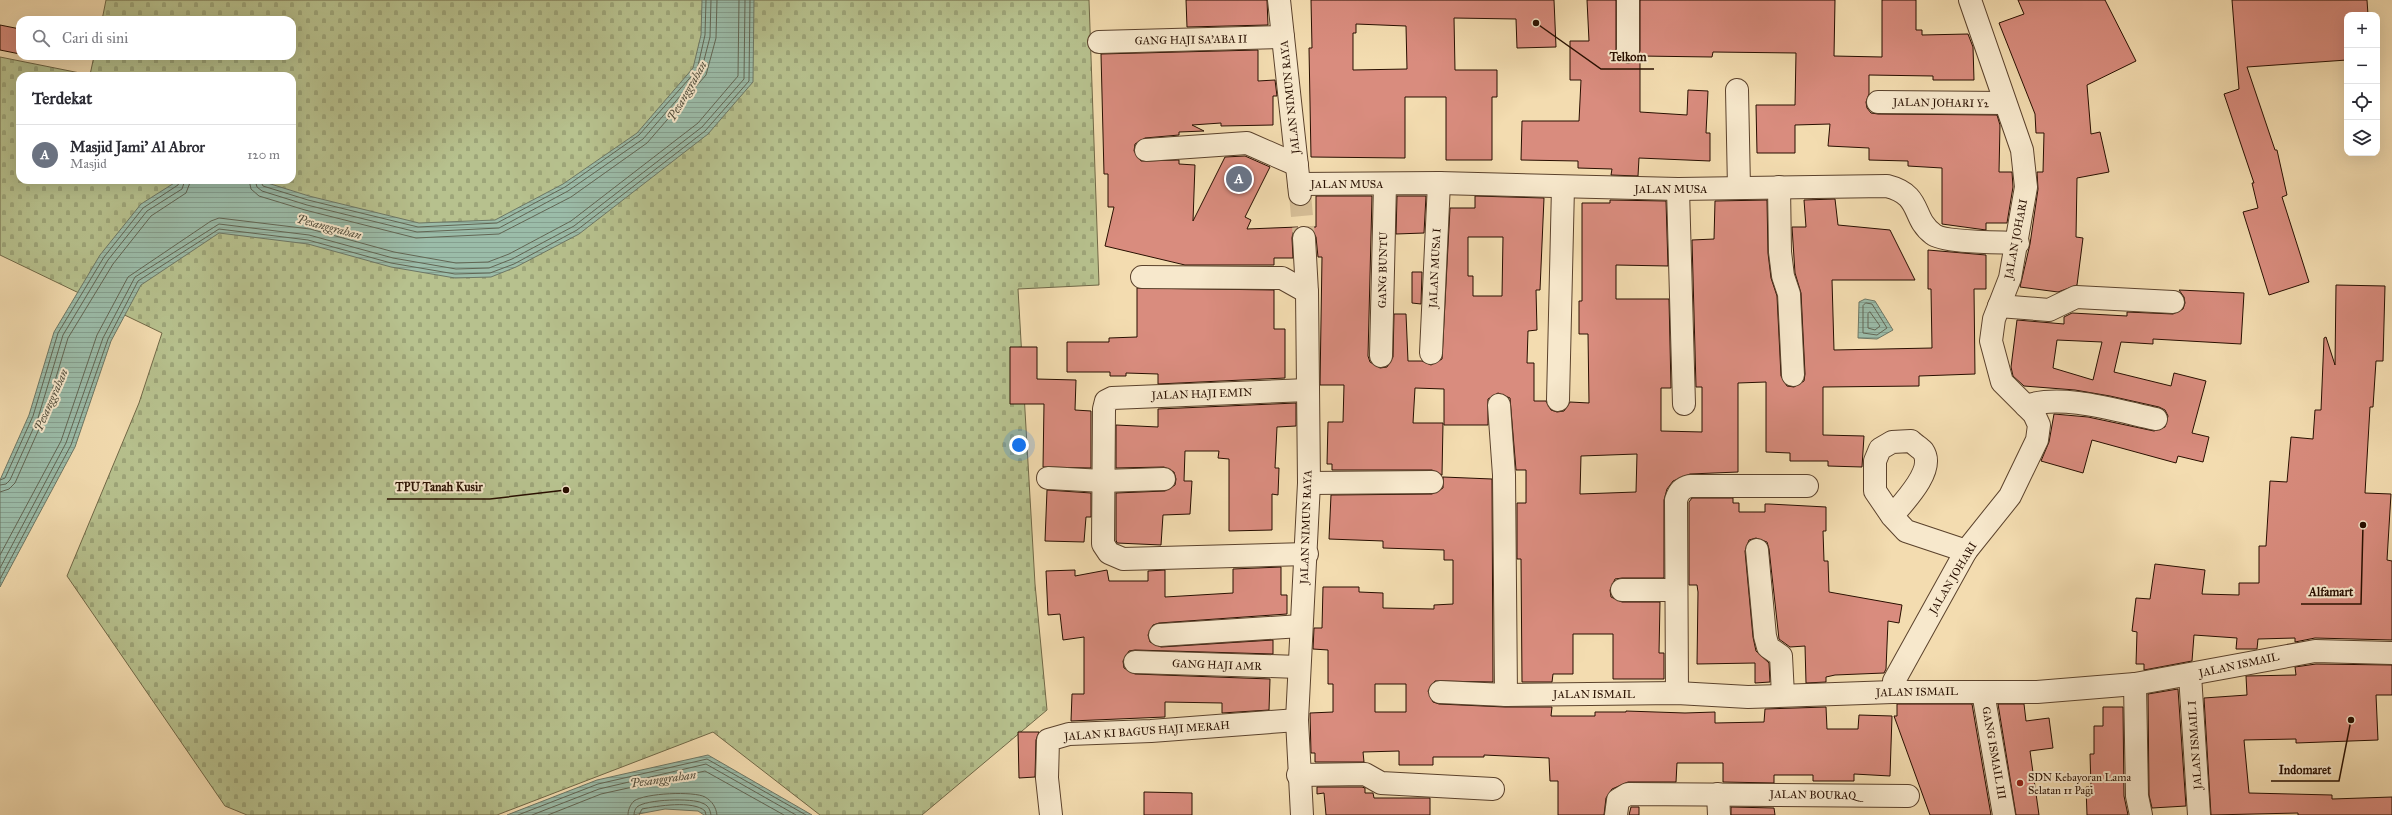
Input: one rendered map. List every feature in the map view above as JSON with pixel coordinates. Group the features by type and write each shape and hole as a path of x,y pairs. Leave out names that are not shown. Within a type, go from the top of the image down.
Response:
{"street":[{"name":"JALAN NIMUN RAYA","path":"1279,0 1299,181"},
{"path":"1628,0 1628,51"},
{"name":"JALAN JOHARI","path":"1893,692 1894,681 1966,551 2010,496 2038,440 2039,425 2034,414 2002,382 1995,363 1991,341 1994,319 2010,278 2018,243 2026,187 2022,150 1970,0"},
{"name":"GANG HAJI SA'ABA II","path":"1098,42 1283,37"},
{"path":"1737,90 1739,188"},
{"name":"JALAN JOHARI Y2","path":"1878,102 2005,104"},
{"path":"1146,150 1247,143 1299,181"},
{"name":"JALAN MUSA","path":"1299,181 1384,184 1678,189 1887,186 1906,194 1918,210 1926,227 1933,235 1966,240 2018,243"},
{"name":"GANG BUNTU","path":"1381,356 1384,184"},
{"name":"JALAN MUSA I","path":"1431,353 1439,184"},
{"path":"1558,400 1563,187"},
{"path":"1779,187 1780,252 1783,276 1789,294 1793,375"},
{"path":"1678,189 1684,404"},
{"name":"JALAN NIMUN RAYA","path":"1302,815 1298,775 1298,667 1307,554 1309,483 1307,292 1304,238"},
{"path":"1142,277 1282,278 1307,292"},
{"path":"1999,306 2049,310 2076,296 2173,302"},
{"name":"JALAN HAJI EMIN","path":"1104,481 1104,409 1106,401 1112,398 1308,390"},
{"path":"2026,406 2041,401 2057,400 2156,419"},
{"path":"1498,404 1504,475 1506,695"},
{"path":"1048,478 1104,481 1164,479"},
{"path":"1104,481 1104,544 1109,553 1115,557 1123,559 1307,554"},
{"path":"1309,483 1432,482"},
{"path":"1677,692 1676,500 1678,487 1807,486"},
{"path":"1892,516 1906,531 1966,551"},
{"path":"1757,550 1765,636 1768,647 1781,656 1783,695"},
{"path":"1622,590 1676,590"},
{"path":"1160,635 1301,626"},
{"name":"JALAN ISMAIL","path":"1440,692 1506,695 1677,692 1748,697 1893,692 2037,692 2135,684 2315,651 2392,653"},
{"name":"GANG HAJI AMR","path":"1135,662 1298,667"},
{"name":"JALAN ISMAIL I","path":"2190,675 2199,815"},
{"path":"2135,684 2136,796 2141,815"},
{"name":"GANG ISMAIL III","path":"1983,692 2004,815"},
{"name":"JALAN KI BAGUS HAJI MERAH","path":"1051,815 1047,778 1048,740 1069,734 1151,731 1297,720"},
{"path":"1298,775 1365,774 1381,783 1493,789"},
{"name":"JALAN BOURAQ","path":"1616,813 1618,800 1628,794 1908,796"},
{"path":"1718,794 1719,815"}],"green space":[{"path":"106,0 1089,0 1099,285 1018,289 1035,584 1047,710 922,815 820,815 713,732 497,815 247,815 225,806 67,576 139,403 162,333 0,255 0,57 75,72 16,72 16,184 296,184 296,72 91,72 93,60 296,60 296,16 103,16"}],"water":[{"name":"Pesanggrahan","path":"702,0 754,0 753,82 708,134 579,234 516,267 491,277 455,278 391,267 308,244 219,233 141,285 111,341 75,447 0,587 0,480 29,415 54,332 100,255 141,204 173,184 271,184 309,196 419,223 495,220 563,184 637,133 693,68 701,35"},
{"path":"1865,299 1875,301 1893,330 1877,339 1858,338 1859,302"},
{"name":"Pesanggrahan","path":"708,755 812,815 704,815 698,811 665,809 633,815 507,815 597,780"}],"building":[{"path":"1186,0 1267,0 1268,25 1187,27"},
{"path":"1311,0 1554,0 1556,47 1517,48 1516,19 1454,18 1455,70 1497,70 1497,97 1492,97 1492,160 1446,160 1446,97 1405,97 1405,158 1311,157 1309,48 1312,48","holes":["1356,24 1406,26 1407,69 1353,70 1353,33 1356,33"]},
{"path":"1587,0 1616,0 1616,51 1621,62 1628,63 1635,62 1640,51 1640,0 1835,0 1834,56 1882,57 1882,0 1916,0 1916,30 1922,30 1922,35 1968,34 1973,47 1974,80 1933,80 1933,76 1869,75 1869,94 1866,102 1867,108 1871,113 1878,114 1997,115 2000,125 1999,172 2012,172 2013,187 2007,223 1986,223 1986,230 1942,224 1942,168 1908,166 1908,161 1869,160 1869,148 1828,146 1830,124 1795,125 1795,153 1757,153 1756,105 1795,105 1796,53 1713,52 1712,57 1640,56 1640,112 1687,115 1688,90 1708,91 1706,133 1710,133 1710,161 1639,158 1638,176 1611,175 1612,169 1578,168 1578,161 1521,160 1522,121 1579,121 1581,80 1570,80 1570,41 1589,41"},
{"path":"2018,0 2105,0 2136,61 2087,85 2091,134 2100,132 2109,172 2077,178 2076,237 2083,238 2077,285 2058,292 2020,287 2030,244 2038,189 2037,172 2043,172 2044,133 2036,133 2035,114 1999,23 2024,14"},
{"path":"2232,0 2367,0 2368,12 2344,12 2344,60 2247,67 2275,150 2277,150 2287,195 2282,197 2309,282 2269,295 2243,212 2258,208 2252,183 2254,183 2224,94 2239,89"},
{"path":"0,25 16,28 16,53 0,50"},
{"path":"1258,50 1258,81 1275,80 1277,96 1273,96 1273,125 1221,126 1221,123 1192,125 1204,131 1179,132 1179,135 1145,138 1135,144 1134,151 1141,161 1179,160 1179,164 1195,165 1193,221 1225,157 1245,156 1270,167 1245,217 1251,220 1247,229 1298,227 1293,232 1292,238 1293,258 1274,258 1274,265 1185,265 1105,246 1114,207 1108,207 1108,174 1104,174 1101,54"},
{"path":"1316,196 1372,196 1368,356 1370,362 1380,368 1387,367 1393,357 1394,314 1406,314 1408,361 1422,361 1431,365 1442,359 1450,208 1475,208 1475,196 1544,198 1540,290 1536,290 1537,330 1528,331 1527,363 1534,363 1534,401 1546,401 1551,410 1557,412 1564,411 1570,402 1589,403 1588,334 1579,334 1579,301 1582,301 1582,203 1610,203 1610,200 1666,201 1668,266 1616,265 1616,299 1669,299 1671,388 1661,388 1661,431 1702,432 1702,387 1696,387 1692,240 1714,239 1715,201 1767,200 1768,253 1771,278 1777,296 1781,376 1787,386 1794,387 1804,381 1805,374 1801,293 1795,273 1792,227 1806,227 1804,200 1835,199 1838,225 1890,230 1915,280 1832,280 1834,350 1932,348 1931,289 1928,289 1928,250 1986,255 1986,289 1974,289 1975,374 1919,376 1919,386 1823,387 1823,435 1864,436 1862,467 1828,466 1828,461 1790,461 1790,453 1766,452 1766,382 1738,383 1738,472 1690,474 1673,481 1667,489 1664,500 1664,578 1615,579 1610,590 1611,597 1622,602 1660,602 1659,653 1664,653 1664,679 1613,679 1613,634 1573,634 1573,674 1553,674 1552,682 1522,682 1521,559 1517,559 1517,503 1526,503 1526,470 1516,470 1510,398 1498,393 1488,399 1488,425 1444,425 1444,389 1415,388 1413,423 1443,423 1442,475 1432,470 1332,470 1332,464 1327,464 1328,422 1343,422 1344,385 1320,385 1322,257 1318,257 1316,237 1310,227 1316,227","holes":["1468,237 1503,237 1502,296 1473,296 1473,276 1468,276","1637,454 1636,492 1580,494 1581,456"]},
{"path":"1397,196 1426,196 1424,233 1396,234"},
{"path":"1412,272 1422,272 1421,304 1412,303"},
{"path":"2336,285 2385,286 2383,361 2376,361 2373,407 2370,407 2365,493 2391,494 2387,560 2392,561 2392,640 2315,638 2295,642 2295,638 2258,639 2257,649 2236,649 2237,638 2194,635 2192,661 2144,670 2144,664 2136,664 2137,632 2132,631 2136,598 2150,599 2155,564 2205,570 2202,594 2239,595 2239,583 2259,583 2259,546 2266,546 2270,481 2287,482 2291,437 2313,439 2315,410 2321,410 2324,338 2326,337 2335,365"},
{"path":"1137,288 1274,290 1274,329 1285,329 1285,378 1158,384 1158,374 1126,373 1126,376 1110,376 1110,372 1067,372 1067,342 1109,342 1109,338 1137,337"},
{"path":"2179,290 2244,293 2241,344 2153,339 2153,344 2121,342 2114,372 2171,386 2174,373 2206,381 2192,433 2209,437 2203,462 2178,456 2176,463 2092,440 2083,473 2041,461 2049,442 2054,414 2088,417 2154,431 2165,427 2168,416 2165,410 2159,407 2110,396 2075,390 2024,386 2013,376 2011,367 2017,320 2064,324 2064,317 2072,313 2127,316 2127,312 2173,314 2183,309 2185,303 2184,297","holes":["2057,340 2102,342 2093,380 2053,368"]},
{"path":"1010,347 1037,347 1037,379 1076,380 1075,410 1091,411 1091,468 1043,467 1044,404 1010,404"},
{"path":"1296,403 1296,426 1277,427 1275,468 1279,468 1278,495 1272,494 1272,530 1229,531 1229,459 1218,458 1219,451 1185,451 1184,481 1192,481 1190,514 1163,515 1161,545 1117,543 1116,493 1165,491 1175,485 1176,479 1174,472 1164,467 1116,468 1116,425 1158,427 1158,409"},
{"path":"1443,477 1492,479 1493,682 1435,681 1428,691 1433,702 1439,704 1505,707 1552,707 1551,716 1595,716 1595,712 1626,711 1685,713 1715,712 1715,723 1764,722 1765,709 1826,707 1827,729 1858,729 1859,715 1892,716 1890,776 1854,774 1854,781 1813,781 1813,775 1774,775 1774,783 1723,782 1723,763 1677,763 1676,782 1628,782 1612,789 1606,798 1604,815 1558,815 1558,781 1550,781 1549,758 1484,755 1484,757 1433,757 1433,765 1399,765 1399,751 1363,752 1364,762 1315,762 1315,753 1311,753 1310,713 1333,712 1333,684 1328,684 1328,650 1313,649 1314,628 1322,628 1323,587 1359,587 1359,592 1383,593 1383,608 1434,609 1434,605 1453,604 1453,560 1444,560 1444,550 1383,548 1383,541 1329,539 1331,495 1432,494 1443,488","holes":["1375,684 1406,684 1406,712 1375,712"]},
{"path":"1047,490 1091,493 1091,517 1086,517 1084,542 1045,541"},
{"path":"1692,498 1733,498 1733,503 1739,503 1739,512 1765,512 1765,504 1826,507 1826,531 1823,531 1824,561 1828,561 1829,592 1902,605 1899,623 1888,621 1886,669 1884,673 1835,675 1826,677 1826,682 1806,683 1805,646 1790,647 1779,639 1769,549 1767,542 1756,538 1749,540 1745,551 1753,637 1756,651 1769,663 1770,682 1755,683 1755,663 1697,664 1698,592 1697,585 1689,585 1689,502"},
{"path":"1281,567 1281,595 1287,595 1287,614 1159,623 1153,625 1148,635 1150,642 1161,647 1273,640 1273,654 1135,650 1129,651 1123,661 1124,668 1135,674 1270,679 1269,710 1222,713 1222,703 1165,702 1165,717 1071,721 1072,694 1084,694 1084,637 1063,640 1060,614 1048,615 1046,571 1075,570 1075,576 1107,570 1109,581 1148,581 1148,571 1165,570 1165,597 1233,593 1233,569"},
{"path":"2316,664 2392,665 2392,695 2376,695 2378,740 2296,743 2296,739 2244,740 2249,793 2332,795 2332,799 2392,797 2392,815 2298,815 2298,813 2211,815 2204,698 2247,695 2246,676 2296,675 2295,667"},
{"path":"2178,689 2186,806 2152,808 2149,795 2148,694"},
{"path":"1897,704 1972,704 1991,815 1930,815 1894,716 1897,716"},
{"name":"SDN Kebayoran Lama Selatan 11 Pagi","path":"1998,704 2024,704 2026,721 2049,718 2053,748 2030,751 2039,815 2016,815"},
{"path":"2103,707 2123,707 2124,796 2128,815 2087,815 2086,787 2091,787 2090,754 2094,754 2094,726 2103,726"},
{"path":"1018,732 1039,732 1036,740 1035,777 1019,778"},
{"path":"1317,787 1362,787 1365,788 1365,793 1373,793 1374,798 1430,798 1430,815 1326,815 1324,793 1317,794"},
{"path":"1144,792 1192,793 1192,815 1144,815"},
{"path":"1631,807 1639,807 1639,815 1629,815"},
{"path":"1731,807 1774,808 1775,815 1731,815"}],"tunnel":[{"path":"1300,194 1304,238"}],"place":[{"name":"Telkom","path":"1536,23"},
{"name":"Masjid Jami' Al Abror","path":"1239,179"},
{"name":"TPU Tanah Kusir","path":"566,490"},
{"name":"Alfamart","path":"2363,525"},
{"name":"Indomaret","path":"2351,720"},
{"name":"SDN Kebayoran Lama Selatan 11 Pagi","path":"2020,783"}]}
